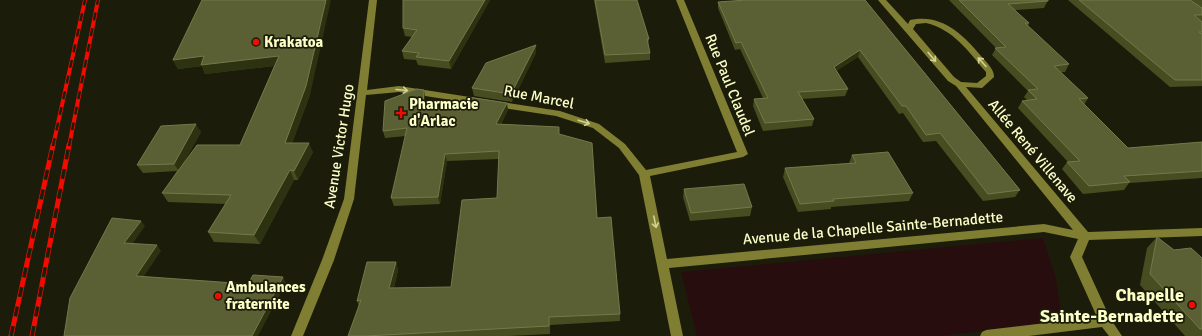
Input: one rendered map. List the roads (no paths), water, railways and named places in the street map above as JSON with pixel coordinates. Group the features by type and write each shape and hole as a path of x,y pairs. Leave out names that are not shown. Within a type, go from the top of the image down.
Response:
{"street":[{"name":"Avenue Victor Hugo","path":"296,336 328,260 349,199 373,0"},
{"name":"Rue Paul Claudel","path":"644,174 743,154 680,0"},
{"path":"882,0 909,29"},
{"name":"Allée René Villenave","path":"959,84 979,86 990,78 990,72 953,31 945,25 922,20 913,22 909,29 951,79 959,84 1084,236"},
{"name":"Rue Marcel","path":"363,92 399,89 557,113 596,126 622,146 644,174 664,264 677,336"},
{"name":"Avenue de la Chapelle Sainte-Bernadette","path":"664,264 1044,228 1084,236 1202,232"},
{"path":"1084,236 1076,257 1105,322 1116,336"},
{"path":"986,336 1105,322"}],"railway":[{"path":"53,146 85,0"},
{"path":"69,146 98,0"},
{"path":"11,336 53,145"},
{"path":"32,336 69,145"}],"place":[{"name":"Krakatoa","path":"256,42"},
{"name":"Pharmacie d'Arlac","path":"401,113"},
{"name":"Ambulances fraternite","path":"218,296"},
{"name":"Chapelle Sainte-Bernadette","path":"1192,305"}]}
